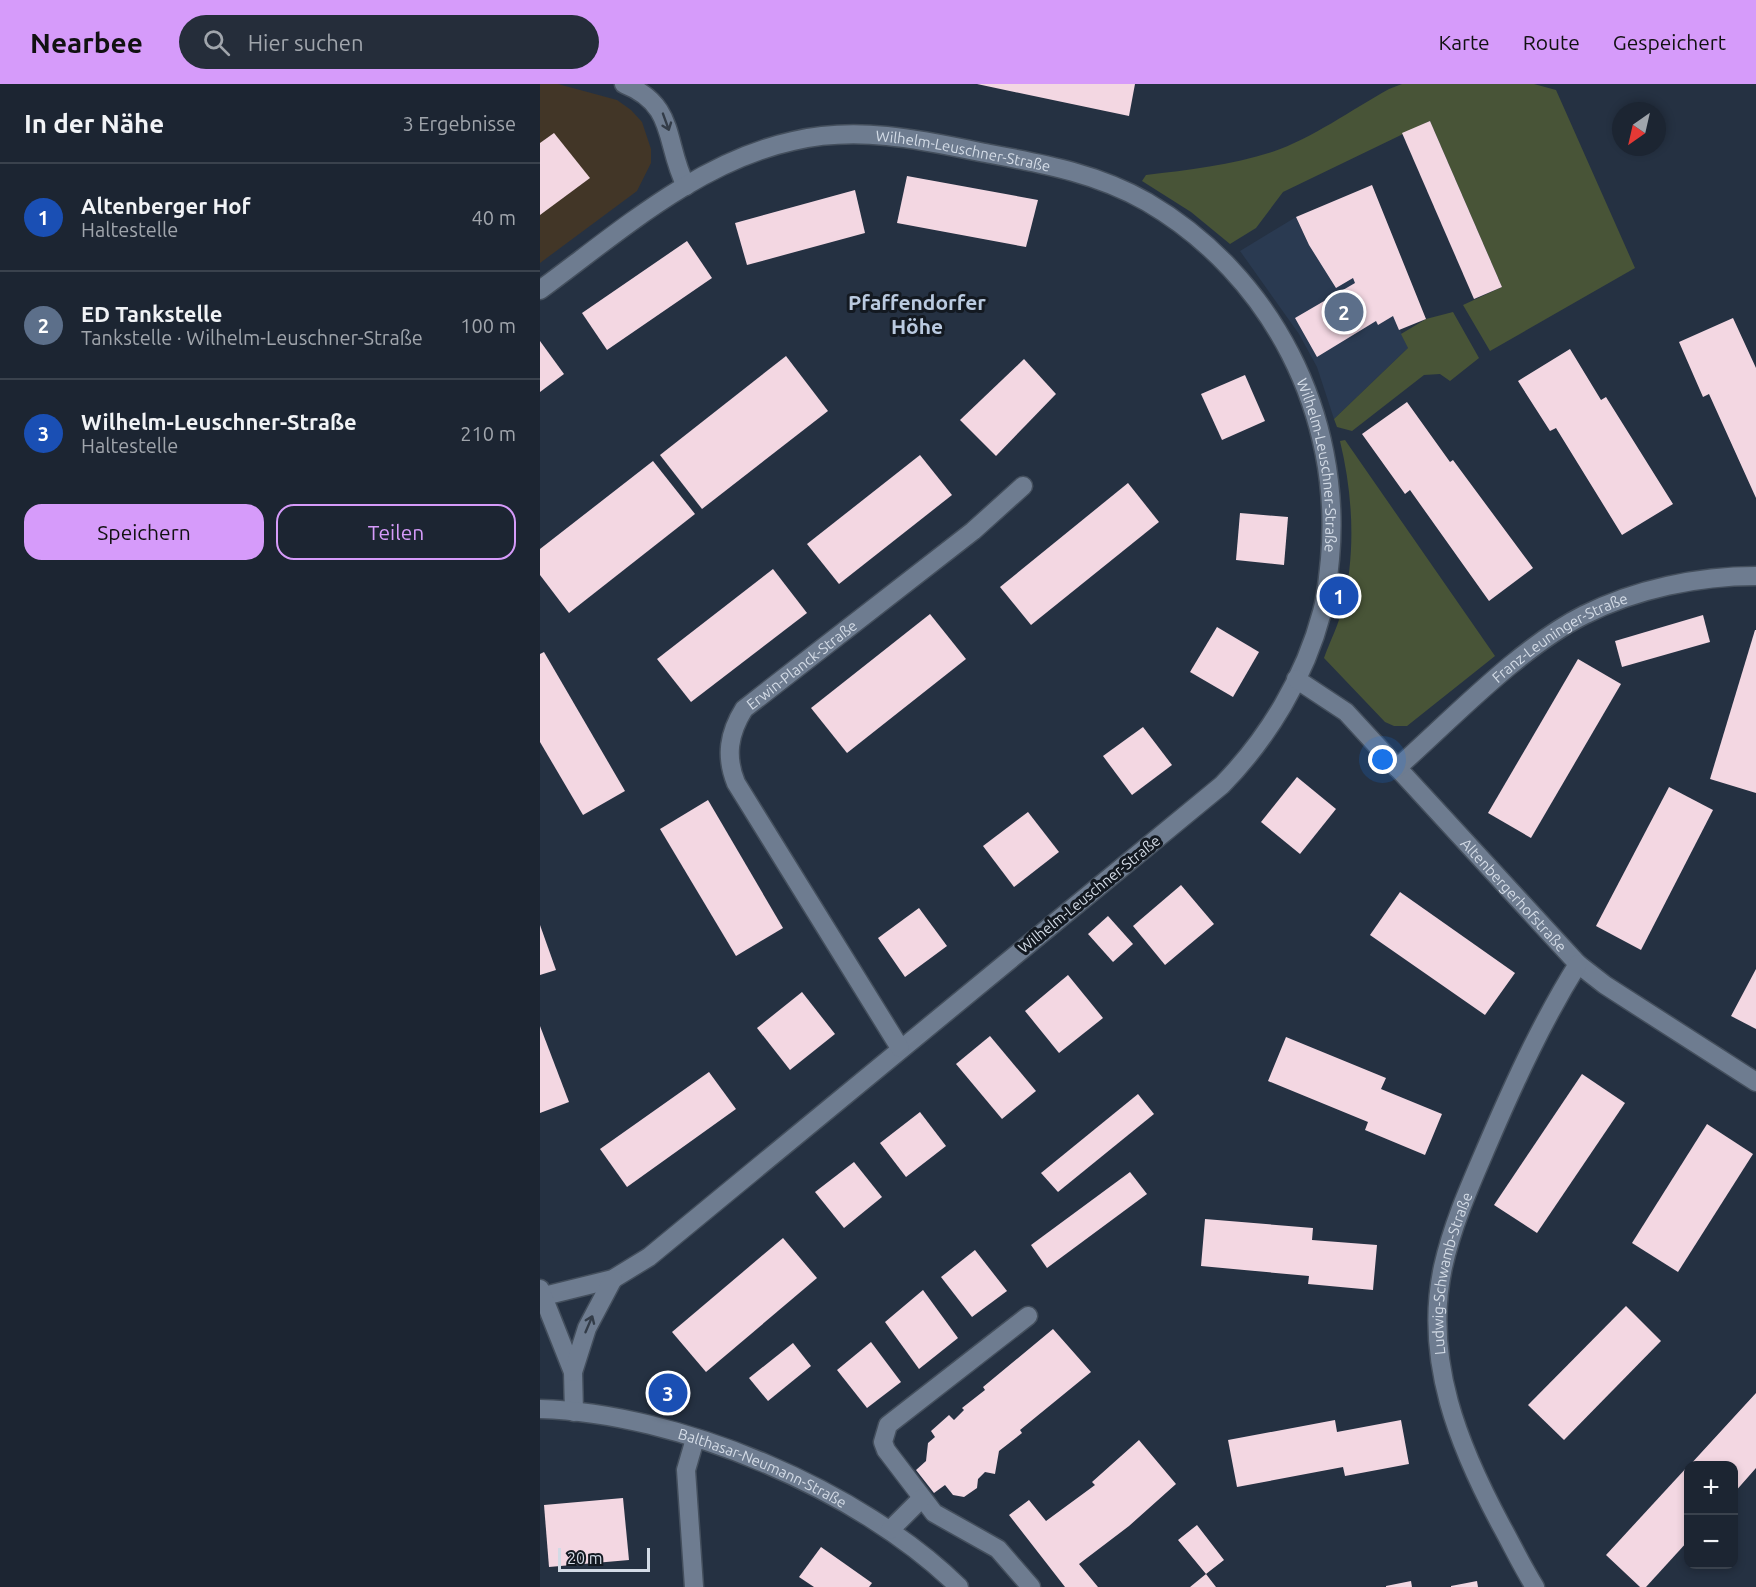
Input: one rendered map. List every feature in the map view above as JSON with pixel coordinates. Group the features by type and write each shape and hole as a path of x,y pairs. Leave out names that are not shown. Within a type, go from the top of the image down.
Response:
{"street":[{"path":"624,84 638,90 660,109 667,120 678,169 686,186"},
{"name":"Wilhelm-Leuschner-Straße","path":"540,290 686,186 721,166 770,146 822,135 875,134 1064,168 1103,180 1146,202 1207,245 1245,284 1278,329 1305,383 1324,442 1331,505 1327,590 1316,634 1296,679 1254,750 1222,785 649,1257 613,1279 541,1294"},
{"name":"Erwin-Planck-Straße","path":"900,1048 736,783 730,767 733,727 744,709 973,531 1023,486"},
{"name":"Franz-Leuninger-Straße","path":"1397,768 1525,655 1584,615 1625,598 1673,585 1756,576"},
{"name":"Altenbergerhofstraße","path":"1296,679 1346,712 1578,964 1605,985 1756,1082"},
{"name":"Ludwig-Schwamb-Straße","path":"1535,1587 1474,1471 1449,1407 1441,1371 1437,1330 1439,1301 1449,1243 1466,1195 1516,1078 1549,1013 1578,964"},
{"path":"574,1412 573,1372 587,1328 613,1279"},
{"path":"541,1294 573,1372"},
{"path":"1028,1316 888,1425 884,1434 886,1450 922,1498 943,1520 998,1549 1031,1587"},
{"name":"Balthasar-Neumann-Straße","path":"540,1409 629,1421 695,1439 748,1458 815,1487 890,1530 959,1587"},
{"path":"694,1587 686,1470 695,1439"},
{"path":"890,1530 922,1498"}],"shaded area":[{"path":"540,84 558,84 617,100 642,122 651,149 651,163 637,191 540,263"},
{"path":"1296,217 1309,245 1355,227 1408,348 1334,419 1317,367 1299,334 1240,251"}],"green space":[{"path":"1402,84 1534,84 1556,90 1635,268 1490,351 1463,305 1502,287 1430,121 1283,192 1256,228 1230,244 1191,212 1142,181 1146,175 1225,164 1272,152 1302,139 1389,89"},
{"path":"1453,312 1479,358 1450,381 1440,374 1424,375 1352,431 1337,427 1334,419 1408,348 1401,334 1426,319"},
{"path":"1345,440 1495,656 1407,726 1394,726 1385,722 1324,658 1341,613 1350,565 1350,503 1340,441"}],"building":[{"path":"977,84 1135,84 1129,116"},
{"path":"1430,121 1502,287 1474,299 1402,133"},
{"path":"554,133 590,178 540,215 540,143"},
{"path":"907,176 1038,200 1026,247 897,223"},
{"path":"1372,185 1426,319 1399,330 1393,316 1378,325 1376,321 1317,357 1295,318 1355,283 1353,278 1336,288 1309,245 1296,217"},
{"path":"855,190 865,233 747,265 735,223"},
{"path":"687,241 712,278 607,350 582,313"},
{"path":"1733,318 1756,368 1756,498 1709,394 1703,397 1679,342"},
{"path":"540,341 564,374 540,392"},
{"path":"1570,349 1601,400 1606,397 1673,504 1622,535 1556,428 1550,431 1518,381"},
{"path":"786,356 828,411 702,509 660,455"},
{"path":"1024,359 1056,394 996,456 960,420"},
{"path":"1245,375 1265,421 1222,440 1201,394"},
{"path":"1407,402 1450,462 1453,460 1533,568 1489,601 1410,490 1405,494 1362,434"},
{"path":"920,455 952,495 839,584 807,544"},
{"path":"653,461 695,514 569,613 540,575 540,549"},
{"path":"1128,483 1159,522 1031,625 1000,587"},
{"path":"1240,513 1288,517 1284,565 1236,560"},
{"path":"773,569 807,613 691,702 657,659"},
{"path":"930,614 966,659 847,753 811,708"},
{"path":"1703,615 1710,642 1622,667 1615,641"},
{"path":"1217,627 1259,652 1233,697 1190,672"},
{"path":"1756,630 1756,793 1710,779"},
{"path":"544,652 625,791 583,815 540,742 540,654"},
{"path":"1578,659 1621,684 1531,838 1488,813"},
{"path":"1143,727 1172,765 1132,795 1103,756"},
{"path":"1297,777 1336,809 1300,854 1261,822"},
{"path":"1669,787 1713,810 1641,950 1596,926"},
{"path":"708,800 783,928 736,956 660,829"},
{"path":"1028,812 1059,852 1014,887 983,846"},
{"path":"1181,885 1214,924 1165,965 1133,926"},
{"path":"1400,892 1515,973 1485,1015 1370,935"},
{"path":"919,908 947,946 905,977 878,938"},
{"path":"1108,916 1133,944 1113,962 1088,934"},
{"path":"540,925 556,970 540,975"},
{"path":"1756,969 1756,1029 1731,1016"},
{"path":"1068,975 1103,1018 1059,1053 1025,1011"},
{"path":"802,992 835,1034 790,1070 757,1028"},
{"path":"540,1026 569,1102 540,1113"},
{"path":"990,1036 1036,1091 1002,1119 956,1064"},
{"path":"1286,1037 1386,1078 1381,1089 1442,1114 1425,1155 1365,1130 1368,1122 1268,1081"},
{"path":"709,1072 736,1109 627,1187 600,1149"},
{"path":"1582,1074 1625,1103 1537,1233 1494,1205"},
{"path":"1138,1094 1154,1114 1058,1192 1041,1173"},
{"path":"920,1112 946,1146 906,1177 880,1143"},
{"path":"1707,1124 1753,1154 1678,1272 1632,1243"},
{"path":"854,1162 882,1197 844,1228 815,1192"},
{"path":"1130,1172 1147,1194 1047,1268 1031,1245"},
{"path":"1205,1219 1313,1228 1312,1240 1377,1245 1373,1290 1308,1284 1309,1276 1201,1266"},
{"path":"783,1238 817,1278 706,1372 672,1332"},
{"path":"975,1250 1007,1291 972,1317 941,1277"},
{"path":"923,1290 958,1338 919,1369 885,1322"},
{"path":"1626,1306 1661,1341 1564,1440 1528,1405"},
{"path":"1053,1329 1091,1372 1020,1430 1022,1433 999,1451 995,1474 985,1472 978,1479 977,1488 964,1497 953,1495 945,1485 934,1493 916,1470 926,1461 928,1443 935,1437 931,1431 949,1415 954,1420 964,1410 962,1408 985,1390 983,1387"},
{"path":"871,1342 901,1382 867,1408 837,1370"},
{"path":"793,1343 811,1366 768,1401 749,1378"},
{"path":"1756,1393 1756,1468 1738,1488 1738,1461 1694,1461"},
{"path":"1335,1420 1337,1432 1401,1420 1409,1464 1345,1476 1343,1467 1237,1487 1228,1440"},
{"path":"1139,1440 1176,1484 1129,1526 1079,1564 1098,1587 1065,1587 1009,1515 1029,1500 1046,1521 1095,1485 1092,1482"},
{"path":"1684,1470 1684,1545 1646,1587 1640,1587 1606,1555"},
{"path":"623,1498 629,1560 549,1567 544,1505"},
{"path":"1197,1525 1224,1560 1206,1574 1178,1540"},
{"path":"821,1547 872,1583 869,1587 814,1587 799,1577"},
{"path":"1206,1574 1216,1587 1190,1587"},
{"path":"1411,1581 1412,1587 1386,1587 1386,1586"},
{"path":"1477,1581 1478,1587 1451,1587 1451,1586"}],"place":[{"name":"ED Tankstelle","path":"1344,312"},
{"name":"Altenberger Hof","path":"1339,596"},
{"name":"Wilhelm-Leuschner-Straße","path":"668,1393"}],"district":[{"name":"Pfaffendorfer Höhe","path":"917,314"}]}
